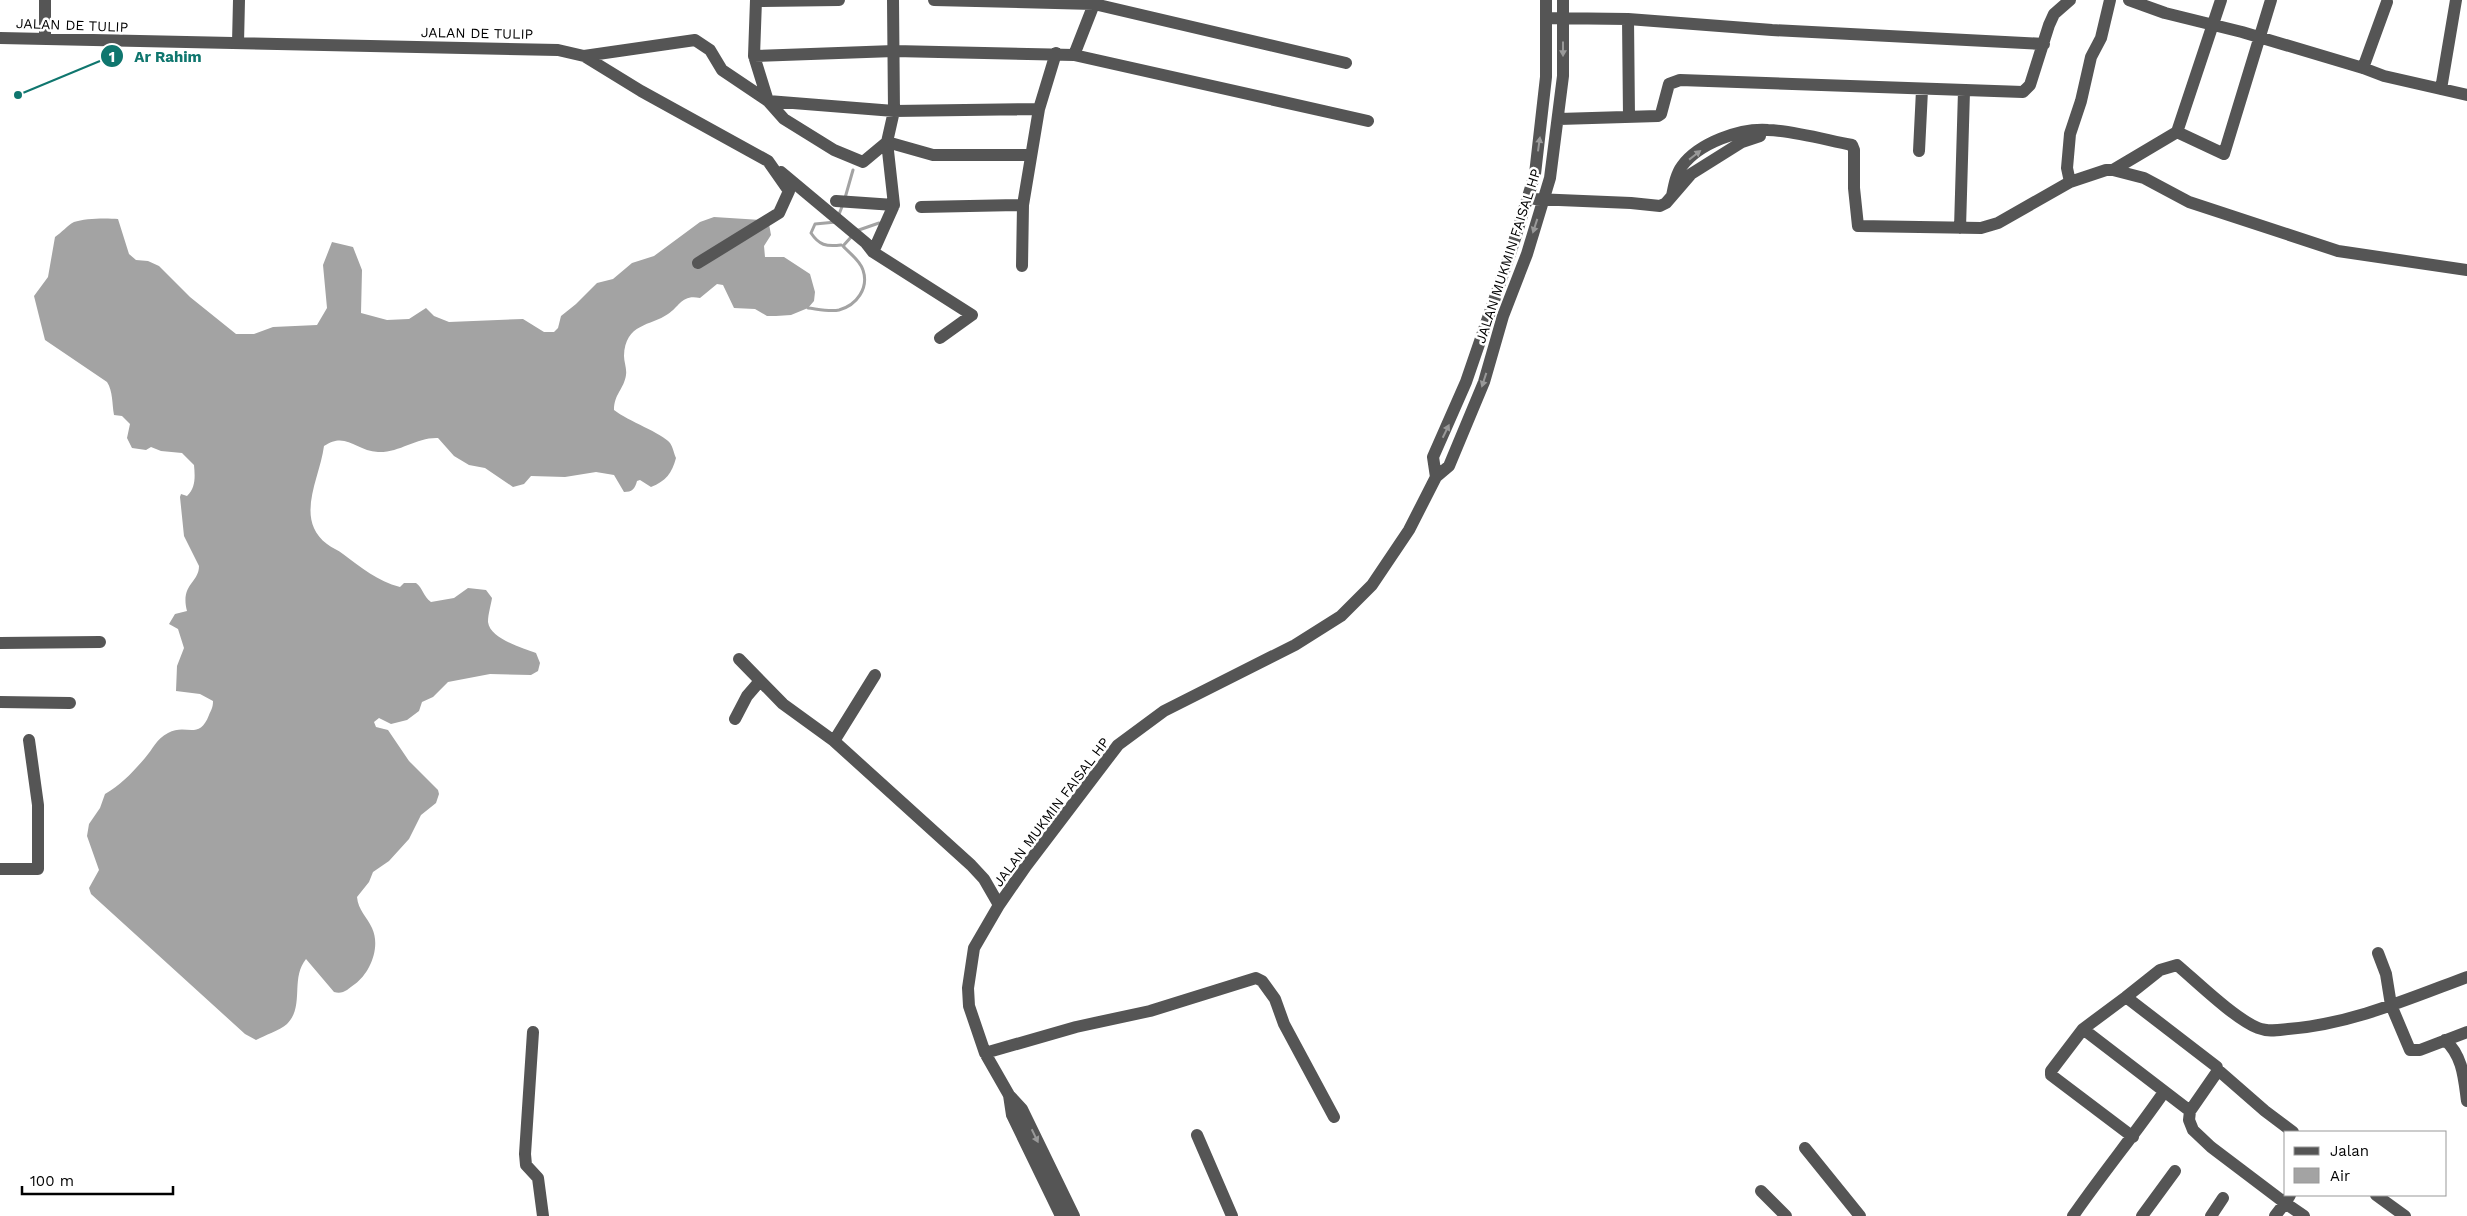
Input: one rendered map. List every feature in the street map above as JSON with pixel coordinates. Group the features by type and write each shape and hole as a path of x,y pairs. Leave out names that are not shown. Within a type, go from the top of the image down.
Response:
{"street":[{"path":"45,0 45,38"},
{"path":"238,43 239,0"},
{"path":"768,101 754,56 756,1 839,0"},
{"path":"870,248 894,205 887,142 894,111 893,0"},
{"path":"934,0 1052,1 1094,4 1346,63"},
{"name":"JALAN MUKMIN FAISAL HP","path":"1436,477 1433,457 1466,382 1535,174 1546,77 1546,0"},
{"name":"JALAN MUKMIN FAISAL HP","path":"1074,1216 1022,1109 1009,1095 985,1053 969,1006 968,988 974,948 999,905 1098,769 1118,745 1164,711 1308,637 1341,616 1372,586 1409,530 1436,477 1449,466 1481,390 1550,178 1563,76 1563,0"},
{"path":"1559,119 1658,116 1661,114 1668,84 1680,80 1922,90 2023,92 2028,89 2054,14 2070,0"},
{"path":"2070,182 2067,168 2070,134 2081,101 2091,57 2101,38 2110,0"},
{"path":"2129,0 2165,13 2260,38 2384,76 2467,95"},
{"path":"2114,170 2177,132 2221,0"},
{"path":"2177,132 2224,154 2271,0"},
{"path":"2441,89 2456,0"},
{"path":"2363,68 2388,2"},
{"path":"1074,55 1094,4"},
{"path":"1547,18 1628,19 1772,30 2044,44"},
{"path":"1628,19 1629,118"},
{"name":"JALAN DE TULIP","path":"0,38 558,50 584,56 641,91 768,161 789,191 779,213 698,263"},
{"path":"584,56 695,40 710,50 722,70 768,101 784,119 834,150 863,162 887,142"},
{"path":"754,56 894,51 1056,53 1074,55 1368,122"},
{"path":"1022,266 1023,205 1039,109 1056,53"},
{"path":"1919,151 1922,90"},
{"path":"1960,228 1964,91"},
{"path":"768,101 894,111 1039,109"},
{"path":"1527,198 1631,203 1652,207 1666,203 1672,196 1681,167 1695,153 1715,142 1751,130 1769,130 1852,145 1854,150 1854,188 1858,226 1982,228 1998,223 2070,182 2106,170 2114,170 2144,178 2189,202 2338,251 2467,270"},
{"path":"887,142 933,155 1031,155"},
{"path":"768,161 870,248 972,315 940,338"},
{"path":"836,201 894,205"},
{"path":"922,207 1023,205"},
{"path":"0,643 100,642"},
{"path":"739,659 783,704 834,741 971,865 984,879 999,905"},
{"path":"834,741 875,675"},
{"path":"734,719 743,702 760,681"},
{"path":"0,702 70,703"},
{"path":"0,870 38,869 38,805 29,740"},
{"path":"2378,953 2386,974 2391,1005 2410,1050 2420,1050 2467,1032"},
{"path":"2133,1137 2052,1075 2053,1067 2082,1029 2160,970 2177,965 2218,1001 2256,1028 2262,1030 2315,1027 2342,1021 2391,1005 2467,976"},
{"path":"985,1053 1076,1027 1150,1011 1256,978 1262,981 1275,999 1284,1024 1334,1118"},
{"path":"2126,997 2198,1050 2218,1070 2291,1131"},
{"path":"2082,1029 2190,1111"},
{"path":"533,1032 525,1154 526,1165 538,1178 543,1216"},
{"path":"2445,1040 2455,1048 2460,1058 2467,1101"},
{"path":"2218,1070 2190,1111 2189,1120 2193,1130 2211,1147 2287,1199 2304,1216"},
{"path":"2073,1216 2122,1148 2133,1137 2164,1092"},
{"name":"JALAN MUKMIN FAISAL HP","path":"1009,1095 1012,1114 1060,1216"},
{"path":"1197,1135 1232,1216"},
{"path":"1805,1148 1860,1216"},
{"path":"2142,1216 2175,1171"},
{"path":"1761,1191 1786,1216"},
{"path":"2377,1196 2405,1216"},
{"path":"2211,1216 2223,1198"},
{"path":"2275,1216 2287,1199"}],"water":[{"path":"714,217 761,220 769,224 771,235 764,246 765,257 784,257 810,274 815,292 814,301 808,308 791,315 767,316 755,309 734,308 723,285 717,284 700,298 685,299 668,314 634,331 625,345 626,375 614,404 614,410 660,435 672,446 676,458 673,468 661,482 651,487 640,480 637,481 633,489 624,492 614,475 596,472 565,477 531,476 524,484 513,487 485,468 469,465 454,456 438,438 430,438 386,452 370,451 339,440 324,446 314,484 310,510 312,523 317,534 327,544 370,574 384,581 400,587 404,583 416,583 431,602 454,598 468,588 486,590 492,598 488,619 490,628 508,642 536,653 540,663 538,671 531,675 490,674 448,682 433,697 422,702 419,711 407,720 391,724 379,718 374,722 376,727 388,730 409,761 438,790 439,794 436,803 421,815 409,839 389,861 373,872 369,882 357,897 359,906 370,924 374,935 375,951 372,959 365,973 355,984 345,991 337,993 334,992 306,959 299,975 295,1009 287,1024 256,1040 245,1034 91,894 89,888 99,870 87,836 89,824 100,808 105,794 131,773 164,735 175,730 192,730 201,727 209,715 213,701 200,694 176,691 177,666 184,648 178,629 169,624 175,614 187,611 186,595 198,572 199,566 184,536 180,497 181,494 187,496 192,489 195,478 194,465 182,453 161,451 151,447 146,450 132,448 127,438 130,424 122,416 114,415 111,393 107,382 45,340 34,296 48,277 55,237 74,222 118,219 129,254 136,260 148,261 159,266 190,297 236,334 254,334 273,327 317,325 327,308 323,265 332,242 353,247 362,270 361,313 387,320 409,319 426,308 434,316 449,322 523,319 544,332 554,332 558,328 561,316 597,283 613,279 632,263 654,256 700,222"}],"waterway":[{"path":"845,198 853,170"},
{"path":"838,217 843,204"},
{"path":"836,222 815,224 811,233 823,244 831,246 841,245"},
{"path":"856,231 879,223"},
{"path":"808,308 828,311 839,310 851,304 860,295 864,283 862,266 843,246 852,236"}],"place":[{"name":"Ar Rahim","path":"18,95"}]}
